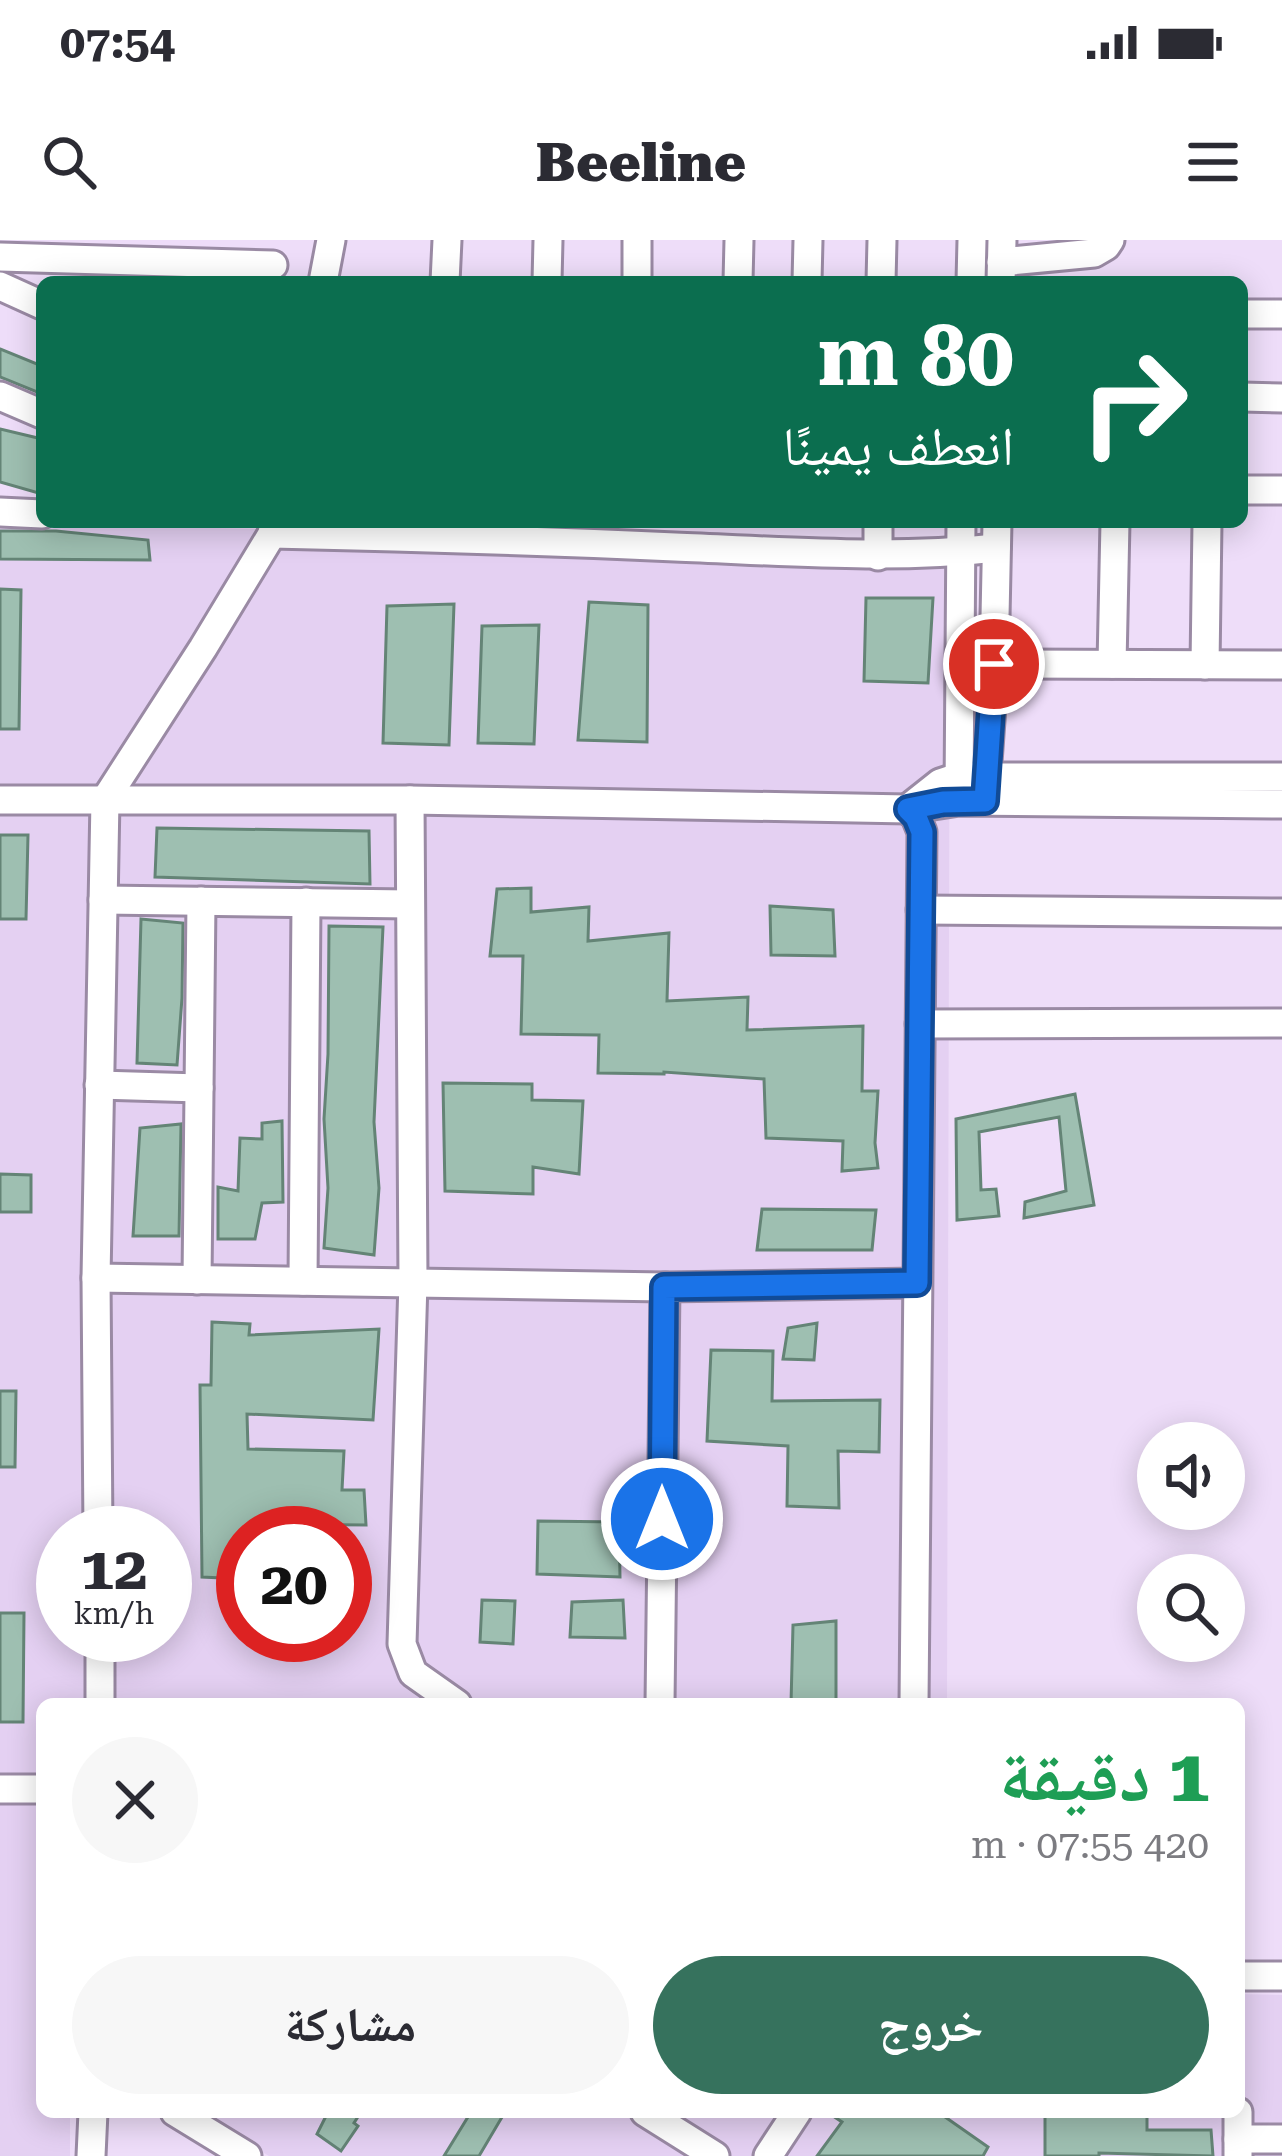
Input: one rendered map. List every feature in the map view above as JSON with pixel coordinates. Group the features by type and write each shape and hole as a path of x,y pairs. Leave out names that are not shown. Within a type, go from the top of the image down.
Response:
{"street":[{"path":"323,276 331,240"},
{"path":"446,276 447,240"},
{"path":"547,276 548,240"},
{"path":"637,240 637,276"},
{"path":"738,276 739,240"},
{"path":"807,276 808,240"},
{"path":"881,276 882,240"},
{"path":"970,276 972,240"},
{"path":"1001,261 1094,253 1110,240"},
{"path":"0,257 67,249 274,262"},
{"path":"0,286 36,302"},
{"path":"1248,314 1282,314"},
{"path":"0,396 36,411"},
{"path":"1248,397 1282,398"},
{"path":"1248,490 1282,490"},
{"path":"0,512 36,514"},
{"path":"98,1506 96,1278 105,800 273,528 541,531 878,556 961,552 996,535 994,664 972,789"},
{"path":"878,528 878,556"},
{"path":"961,528 972,789"},
{"path":"1112,664 1115,528"},
{"path":"1205,665 1207,528"},
{"path":"994,664 1282,665"},
{"path":"972,789 1282,777"},
{"path":"0,800 410,800 908,809 940,783 972,789 1282,804"},
{"path":"410,800 413,1282 402,1644 412,1673 448,1698"},
{"path":"908,809 922,832 914,1698"},
{"path":"103,900 410,904"},
{"path":"197,1280 201,901"},
{"path":"303,1281 306,902"},
{"path":"921,910 1282,913"},
{"path":"920,1024 1282,1022"},
{"path":"99,1085 199,1088"},
{"path":"96,1278 664,1287 917,1283"},
{"path":"660,1698 664,1287"},
{"path":"100,1662 100,1698"},
{"path":"0,1789 36,1789"},
{"path":"1245,1976 1282,1976"},
{"path":"91,2156 93,2118"},
{"path":"185,2118 247,2156"},
{"path":"655,2118 715,2156"},
{"path":"768,2156 793,2118"},
{"path":"1238,2136 1282,2139"}],"shaded area":[{"path":"0,523 36,524 36,528 950,545 947,1698 36,1698 36,2118 70,2118 70,2156 0,2156"},
{"path":"1245,1994 1282,1995 1282,2156 269,2156 206,2118 1245,2118"}],"building":[{"path":"0,349 36,364 36,392 0,377"},
{"path":"0,429 36,438 36,492 0,482"},
{"path":"0,531 148,540 150,560 0,559"},
{"path":"0,589 21,590 19,729 0,729"},
{"path":"866,598 933,598 928,683 864,681"},
{"path":"589,602 648,605 647,742 578,740"},
{"path":"454,604 449,745 383,743 387,606"},
{"path":"539,625 534,744 478,743 482,626"},
{"path":"157,828 369,831 370,884 155,877"},
{"path":"0,835 28,835 26,919 0,919"},
{"path":"531,888 531,912 589,907 588,941 669,933 667,1001 748,997 747,1030 863,1026 862,1091 878,1091 878,1168 842,1171 843,1141 766,1138 764,1079 598,1073 599,1035 521,1034 523,956 490,956 497,889"},
{"path":"770,906 833,910 835,956 771,955"},
{"path":"141,919 183,923 177,1065 137,1063"},
{"path":"329,926 383,927 374,1122 379,1188 374,1255 324,1248"},
{"path":"443,1083 532,1084 532,1100 583,1101 579,1174 533,1167 533,1194 445,1191"},
{"path":"1075,1094 1094,1205 1024,1218 1025,1202 1066,1191 1059,1117 979,1132 981,1190 996,1189 999,1216 957,1220 956,1119"},
{"path":"282,1121 283,1202 262,1203 255,1239 218,1239 218,1187 238,1191 240,1138 262,1139 262,1123"},
{"path":"181,1124 179,1236 133,1236 140,1128"},
{"path":"0,1174 31,1175 31,1212 0,1212"},
{"path":"762,1209 876,1210 872,1250 757,1250"},
{"path":"212,1322 250,1324 249,1335 379,1329 373,1420 247,1414 248,1449 344,1451 342,1490 364,1490 365,1506 216,1506 216,1578 202,1577 200,1385 211,1385"},
{"path":"817,1323 814,1360 783,1359 788,1328"},
{"path":"711,1350 773,1351 772,1401 880,1400 879,1452 838,1451 839,1508 787,1506 788,1446 707,1441"},
{"path":"0,1391 16,1391 15,1467 0,1467"},
{"path":"538,1521 619,1522 620,1577 537,1574"},
{"path":"482,1600 515,1601 513,1644 480,1642"},
{"path":"623,1600 625,1638 570,1637 572,1602"},
{"path":"0,1613 24,1613 23,1722 0,1722"},
{"path":"836,1621 836,1698 791,1698 793,1625"},
{"path":"325,2118 357,2118 354,2123 358,2126 341,2151 317,2134"},
{"path":"467,2118 501,2118 479,2156 444,2156"},
{"path":"836,2118 947,2118 988,2147 983,2156 817,2156 842,2122"},
{"path":"1045,2118 1147,2118 1147,2130 1211,2130 1213,2156 1045,2156"}],"route":[{"path":"662,1519 664,1287 917,1283 922,832 908,809 985,801 994,664"}]}
